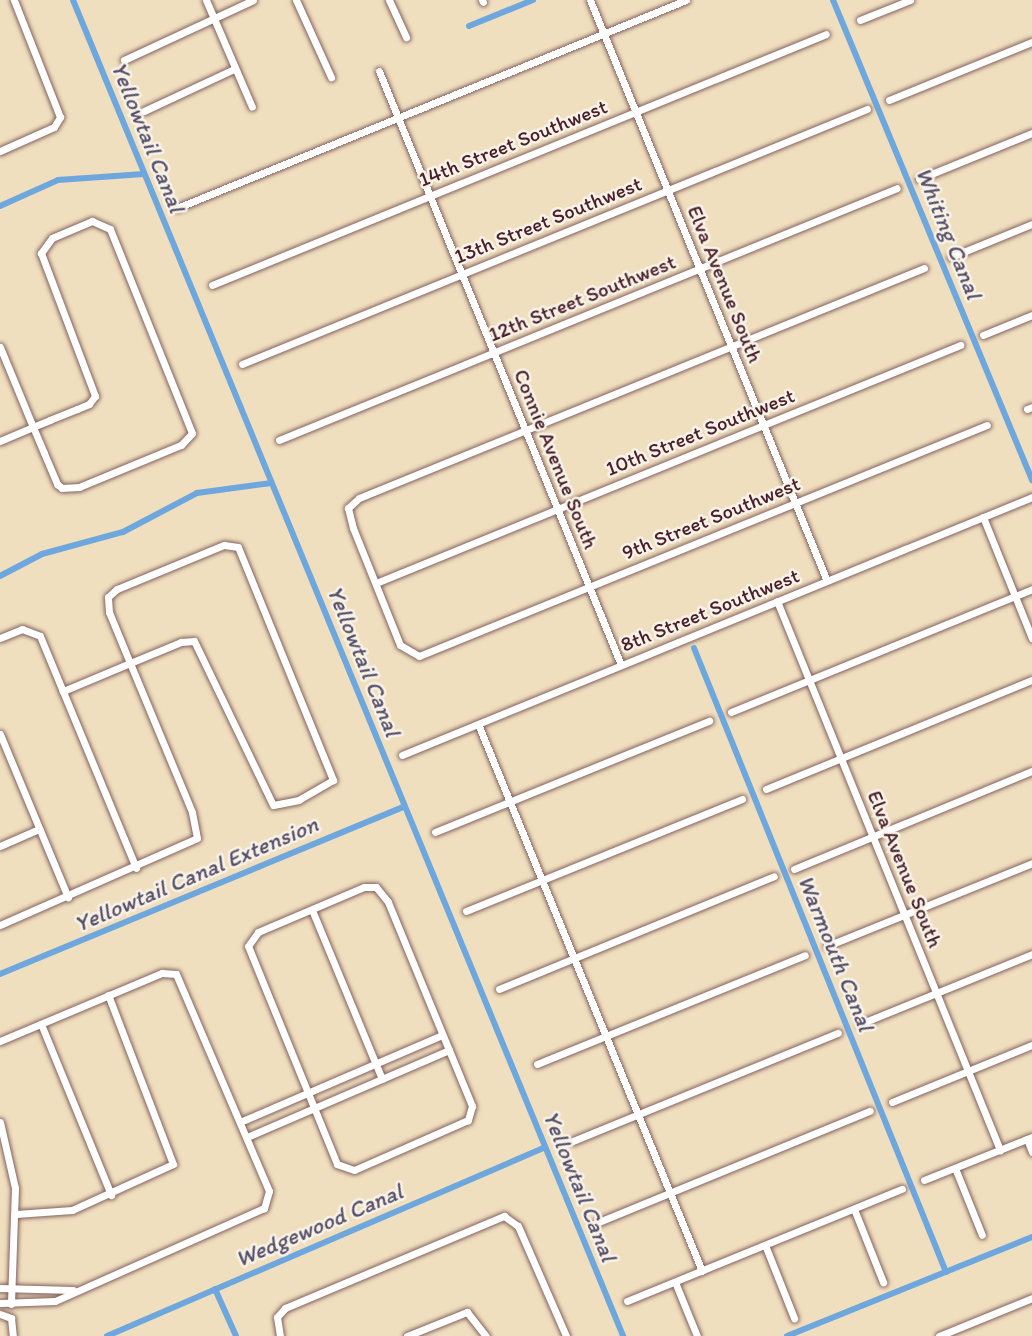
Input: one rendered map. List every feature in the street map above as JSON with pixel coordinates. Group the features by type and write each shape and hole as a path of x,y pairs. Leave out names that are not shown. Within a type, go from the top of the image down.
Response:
{"street":[{"path":"0,151 54,127 60,117 14,0"},
{"path":"206,0 211,19 252,107"},
{"path":"124,60 253,0"},
{"path":"296,0 331,77"},
{"path":"389,0 406,37"},
{"name":"Elva Avenue South","path":"590,0 827,581"},
{"path":"177,208 686,0"},
{"path":"860,20 910,0"},
{"name":"14th Street Southwest","path":"212,285 826,34"},
{"path":"889,100 1032,41"},
{"path":"144,111 234,69"},
{"name":"Connie Avenue South","path":"379,71 621,665"},
{"name":"13th Street Southwest","path":"243,364 867,109"},
{"path":"919,179 1032,133"},
{"name":"12th Street Southwest","path":"279,440 897,188"},
{"path":"0,347 33,427 62,488 79,487 181,445 192,433 105,224 92,222 52,237 41,253 95,396 33,427 0,441"},
{"path":"951,257 1032,224"},
{"path":"376,583 348,508 525,431 924,268"},
{"path":"983,335 1032,315"},
{"name":"10th Street Southwest","path":"376,583 960,345"},
{"name":"9th Street Southwest","path":"376,583 410,655 589,587 987,425"},
{"name":"8th Street Southwest","path":"402,755 1032,497"},
{"path":"983,517 1032,638"},
{"path":"0,926 136,868 197,838 130,663 108,597 224,545 243,552 334,773 323,790 272,805 200,644 181,642 130,663 63,691"},
{"path":"731,712 1032,589"},
{"name":"Elva Avenue South","path":"777,601 1000,1150"},
{"path":"0,638 33,630 63,691 136,868"},
{"path":"766,789 1032,680"},
{"path":"435,832 709,721"},
{"path":"478,724 702,1271"},
{"path":"0,734 68,897"},
{"path":"794,869 1032,771"},
{"path":"466,911 741,799"},
{"path":"0,846 39,829"},
{"path":"827,946 1032,863"},
{"path":"499,989 774,876"},
{"path":"376,887 449,1050 471,1115 354,1170 343,1170 308,1094 250,940 312,910 376,887"},
{"path":"312,910 382,1079"},
{"path":"860,1024 1032,954"},
{"path":"537,1065 805,955"},
{"path":"0,1041 162,973 176,974 247,1137 268,1203 48,1303 0,1303"},
{"path":"16,1214 72,1210 169,1170 174,1156 108,995"},
{"path":"41,1024 111,1195"},
{"path":"573,1141 838,1033"},
{"path":"240,1122 442,1035"},
{"path":"892,1102 1032,1045"},
{"path":"247,1137 449,1050"},
{"path":"594,1224 870,1111"},
{"path":"0,1122 16,1214 11,1304"},
{"path":"924,1180 1029,1138 1032,1152"},
{"path":"955,1168 982,1235"},
{"path":"627,1301 902,1189"},
{"path":"854,1209 883,1282"},
{"path":"280,1336 277,1317 497,1218 511,1218 566,1336"},
{"path":"765,1245 794,1318"},
{"path":"675,1282 697,1336"},
{"path":"0,1288 74,1290"},
{"path":"939,1336 1032,1298"},
{"path":"407,1336 467,1312 486,1336"},
{"path":"0,1314 11,1318 13,1336"}],"waterway":[{"name":"Yellowtail Canal","path":"73,0 623,1336"},
{"path":"469,26 533,0"},
{"name":"Whiting Canal","path":"833,0 1032,480"},
{"path":"0,206 58,180 144,174"},
{"path":"0,576 42,554 123,532 197,493 271,483"},
{"name":"Warmouth Canal","path":"694,648 946,1272"},
{"name":"Yellowtail Canal Extension","path":"0,974 405,806"},
{"name":"Wedgewood Canal","path":"107,1336 545,1147"},
{"name":"Yellowtail Canal","path":"787,1336 1032,1237"},
{"path":"215,1289 236,1336"}]}
